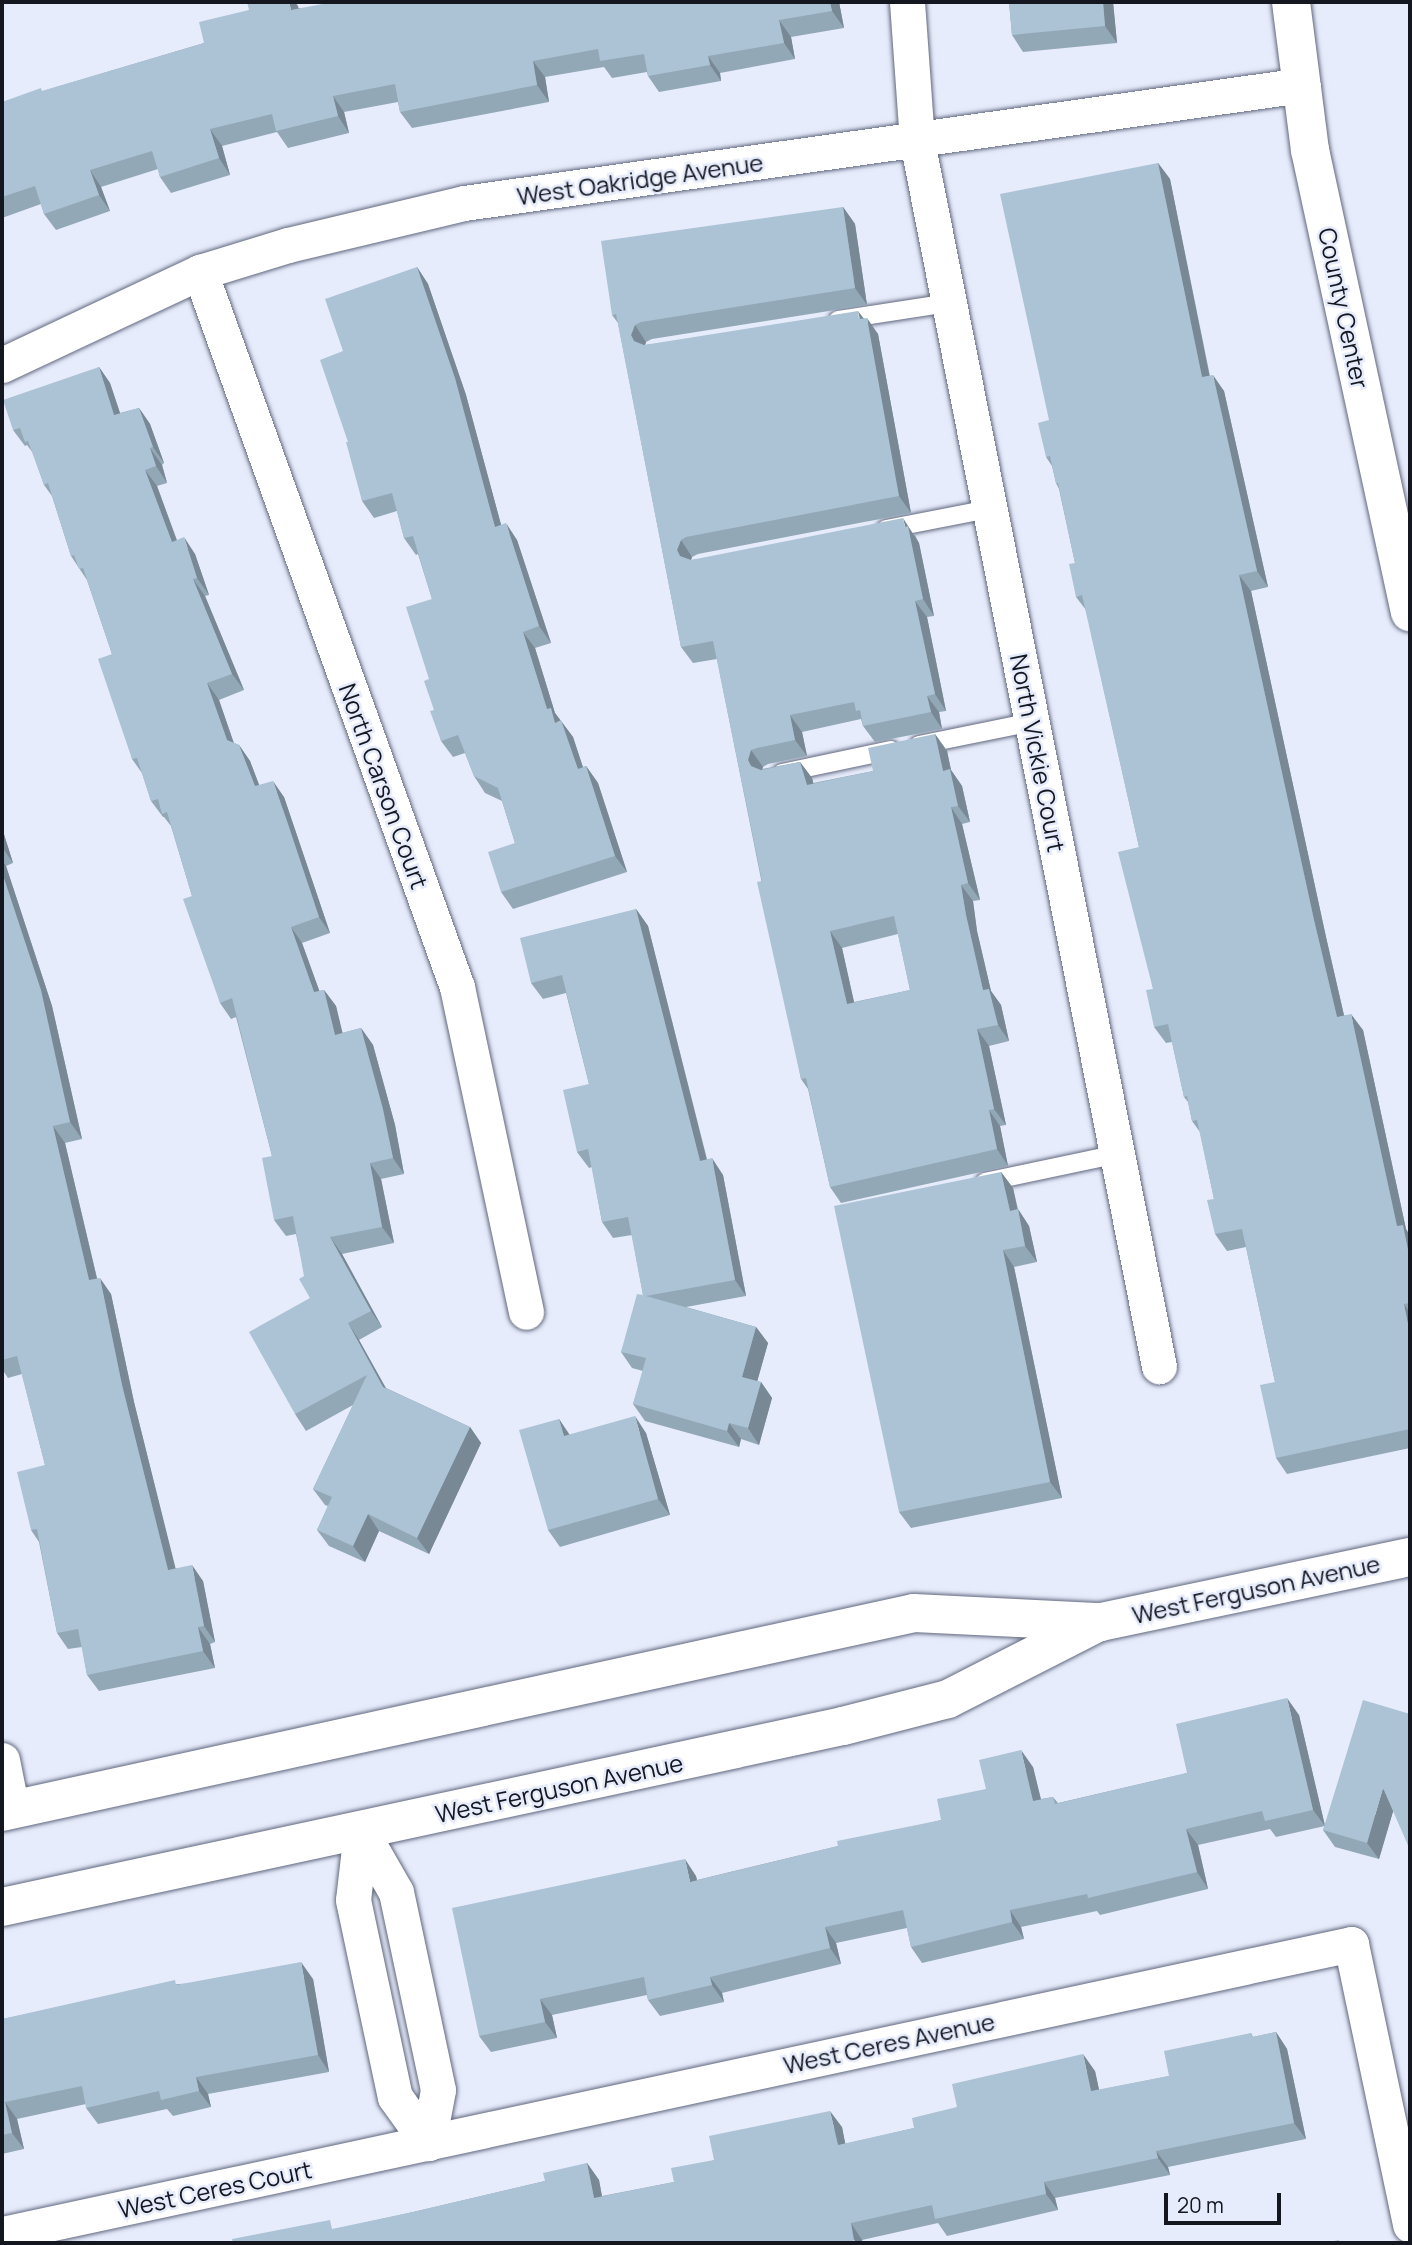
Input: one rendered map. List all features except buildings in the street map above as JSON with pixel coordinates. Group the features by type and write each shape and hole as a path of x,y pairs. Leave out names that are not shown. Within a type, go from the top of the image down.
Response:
{"street":[{"name":"North Vickie Court","path":"907,2 917,141 1159,1366"},
{"name":"County Center","path":"1291,2 1310,150 1410,612"},
{"name":"West Oakridge Avenue","path":"2,365 200,272 288,245 464,203 1303,85"},
{"name":"North Carson Court","path":"200,272 457,987 526,1311"},
{"name":"West Ferguson Avenue","path":"7,1811 914,1613 1101,1622 1410,1557"},
{"name":"West Ferguson Avenue","path":"2,1907 843,1726 948,1699 1101,1622"},
{"path":"2,1760 7,1811"},
{"path":"361,1831 353,1900 395,2097 428,2143"},
{"name":"West Ceres Avenue","path":"428,2143 1351,1944 1410,2225"},
{"name":"West Ceres Court","path":"2,2234 428,2143"}],"lane":[{"path":"815,324 949,303"},
{"path":"871,531 989,509"},
{"path":"771,775 1032,722"},
{"path":"970,1186 1118,1154"}]}
